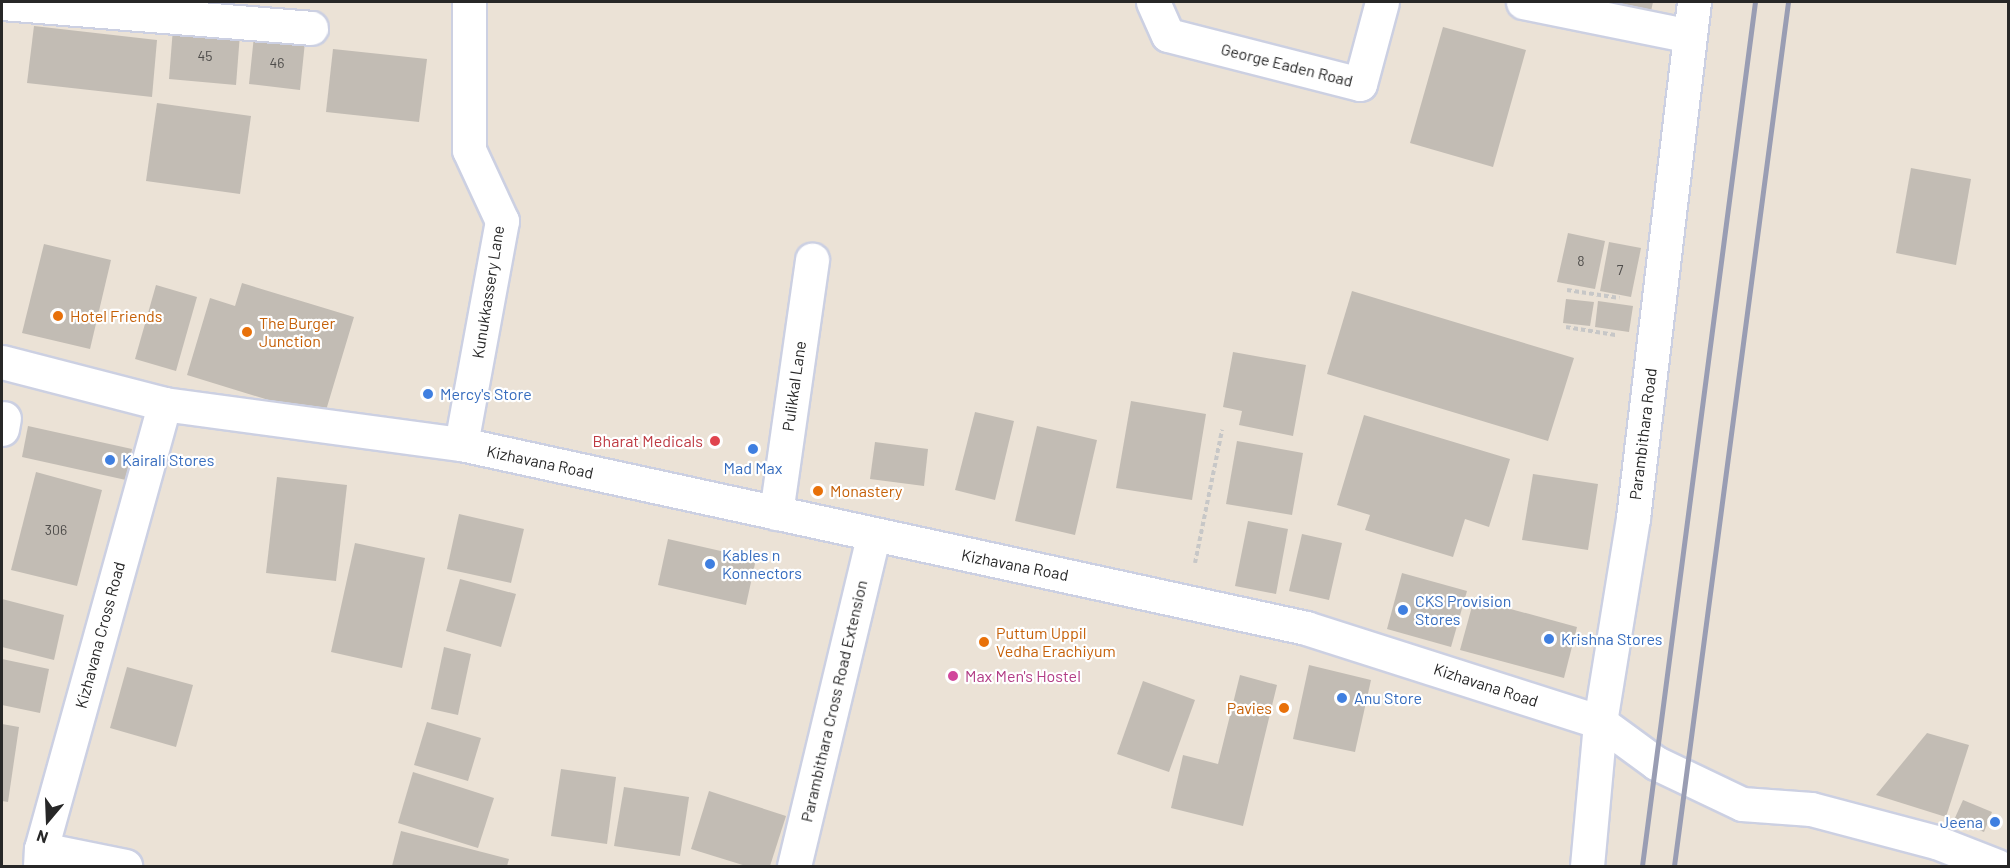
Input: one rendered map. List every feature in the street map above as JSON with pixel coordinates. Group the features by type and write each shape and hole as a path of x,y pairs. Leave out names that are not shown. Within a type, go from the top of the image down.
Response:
{"street":[{"name":"Kunukkassery Lane","path":"462,444 502,222 469,150 469,2"},
{"name":"George Eaden Road","path":"1153,2 1168,35 1359,84 1382,2"},
{"path":"1523,2 1690,36"},
{"name":"Parambithara Road","path":"1587,867 1600,722 1633,518 1694,2"},
{"path":"2,3 163,9 311,28"},
{"name":"Pulikkal Lane","path":"776,513 812,260"},
{"name":"Kizhavana Road","path":"2,362 164,404 462,444 873,536 1188,599 1306,628 1600,722 1656,763 1742,804 1811,809 1936,842 1996,867"},
{"name":"Kizhavana Cross Road","path":"40,858 164,404"},
{"name":"Parambithara Cross Road Extension","path":"794,867 873,536"},
{"path":"40,858 125,867"}],"path":[{"path":"1567,290 1658,304"},
{"path":"1566,327 1654,341"},
{"path":"1188,599 1222,430"}],"building":[{"path":"1572,2 1653,2 1650,16"},
{"path":"34,26 157,40 152,97 27,83"},
{"path":"1443,27 1526,50 1493,167 1410,143"},
{"path":"173,28 240,34 236,85 169,79"},
{"path":"254,36 305,42 300,90 249,84"},
{"path":"333,49 427,59 419,122 326,112"},
{"path":"157,103 251,116 240,194 146,181"},
{"path":"1911,168 1971,179 1956,265 1896,253"},
{"path":"1568,233 1605,241 1595,289 1557,282"},
{"path":"1609,242 1641,248 1631,297 1600,291"},
{"path":"44,244 111,260 90,349 22,333"},
{"path":"242,283 354,317 324,417 187,375 210,298 235,306"},
{"path":"156,285 197,297 176,371 135,359"},
{"path":"1352,291 1574,358 1548,441 1327,374"},
{"path":"1566,299 1594,302 1590,326 1563,323"},
{"path":"1598,301 1633,306 1629,332 1595,327"},
{"path":"1233,352 1306,365 1293,436 1239,425 1242,411 1223,407"},
{"path":"1131,401 1206,414 1192,500 1116,488"},
{"path":"975,412 1014,421 995,500 955,490"},
{"path":"1364,415 1510,459 1489,527 1465,519 1453,557 1365,530 1370,515 1337,505"},
{"path":"28,426 132,449 126,480 22,457"},
{"path":"1037,426 1097,440 1075,535 1015,521"},
{"path":"1237,441 1303,453 1292,515 1226,504"},
{"path":"875,442 928,449 924,486 870,479"},
{"path":"36,472 102,490 77,586 11,570"},
{"path":"1533,474 1598,484 1588,550 1522,540"},
{"path":"277,477 347,485 336,581 266,573"},
{"path":"459,514 524,529 511,583 447,569"},
{"path":"1248,521 1288,529 1276,594 1235,586"},
{"path":"1302,534 1342,543 1329,600 1289,591"},
{"path":"668,539 756,559 746,605 658,585"},
{"path":"355,543 425,558 402,668 331,652"},
{"path":"1402,573 1467,591 1451,647 1387,629"},
{"path":"460,579 516,594 501,647 446,631"},
{"path":"2,599 64,615 54,660 2,647"},
{"path":"1474,599 1577,627 1564,678 1460,650"},
{"path":"444,647 471,654 458,715 431,709"},
{"path":"2,659 49,669 40,713 2,705"},
{"path":"1309,665 1371,680 1355,752 1293,739"},
{"path":"127,667 193,685 176,747 110,728"},
{"path":"1240,675 1277,685 1243,826 1171,808 1183,755 1218,764"},
{"path":"1143,681 1195,700 1169,772 1117,754"},
{"path":"427,722 481,738 468,781 414,765"},
{"path":"2,724 19,727 8,802 2,801"},
{"path":"1927,733 1969,745 1946,817 1876,795"},
{"path":"561,769 616,777 607,844 551,836"},
{"path":"413,772 494,798 478,848 398,823"},
{"path":"624,787 689,797 680,856 614,846"},
{"path":"709,791 786,816 770,866 746,866 691,849"},
{"path":"1963,800 1992,812 1984,832 1954,820"},
{"path":"401,831 509,859 507,866 392,866"}],"railway":[{"path":"1642,866 1755,2"},
{"path":"1674,866 1788,2"}],"place":[{"name":"Hotel Friends","path":"58,316"},
{"name":"The Burger Junction","path":"247,332"},
{"name":"Mercy's Store","path":"428,394"},
{"name":"Bharat Medicals","path":"715,441"},
{"name":"Mad Max","path":"753,449"},
{"name":"Kairali Stores","path":"110,460"},
{"name":"Monastery","path":"818,491"},
{"name":"Kables n Konnectors","path":"710,564"},
{"name":"CKS Provision Stores","path":"1403,610"},
{"name":"Krishna Stores","path":"1549,639"},
{"name":"Puttum Uppil Vedha Erachiyum","path":"984,642"},
{"name":"Max Men's Hostel","path":"953,676"},
{"name":"Anu Store","path":"1342,698"},
{"name":"Pavies","path":"1284,708"},
{"name":"Jeena","path":"1995,822"}]}
